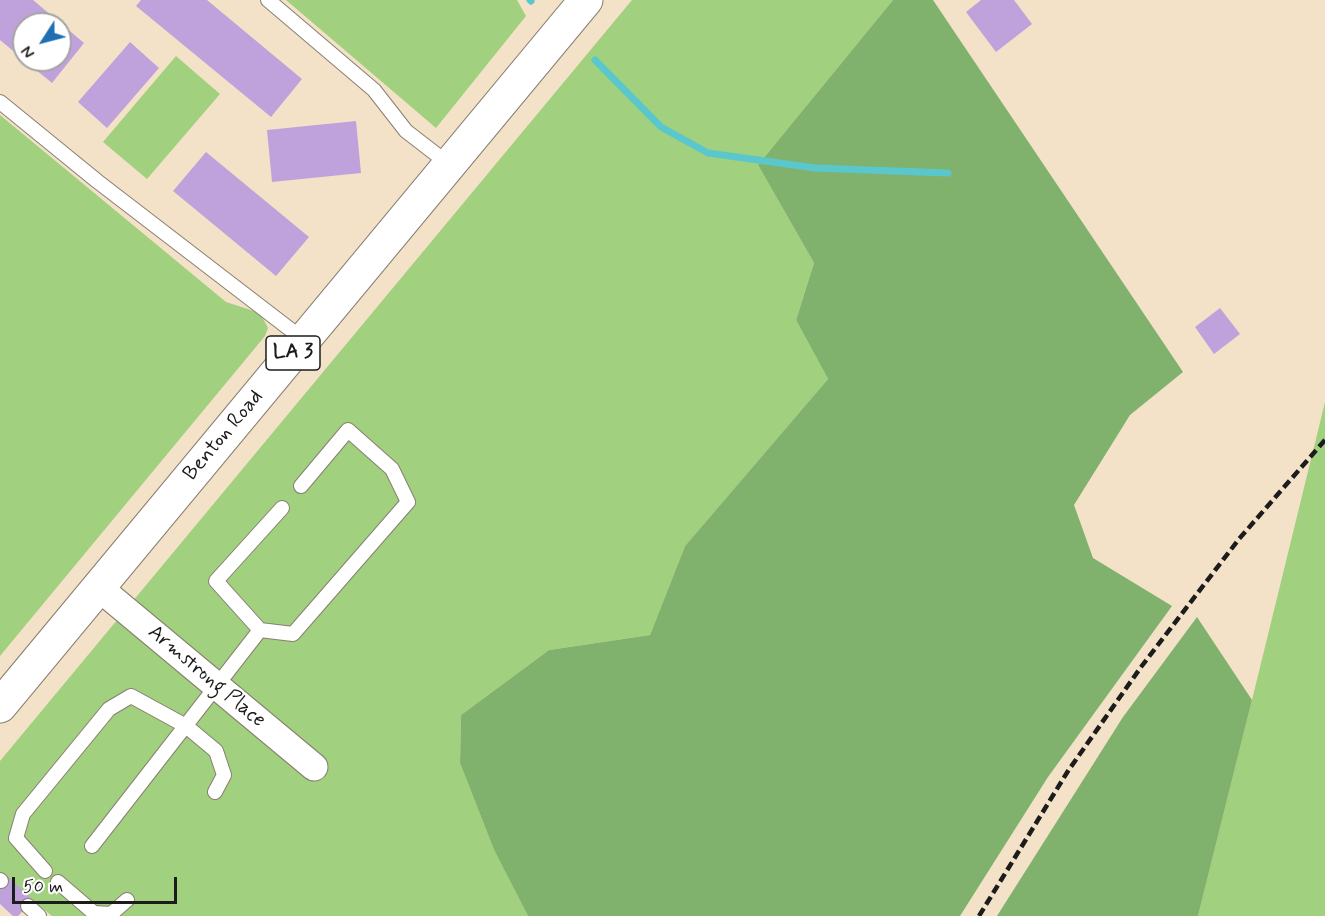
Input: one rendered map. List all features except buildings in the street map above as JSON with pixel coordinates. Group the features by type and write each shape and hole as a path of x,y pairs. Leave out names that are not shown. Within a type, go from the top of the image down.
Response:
{"main road":[{"name":"Benton Road","path":"0,706 586,0"}],"street":[{"name":"Armstrong Place","path":"98,587 314,766"}],"lane":[{"path":"268,0 374,90 406,130 450,165"},
{"path":"0,102 97,181 304,340"},
{"path":"282,508 216,581 260,630 293,634 408,502 392,469 348,430 301,486"},
{"path":"92,846 260,630"},
{"path":"45,871 16,838 23,814 109,709 131,696 186,726 216,751 224,775 215,792"},
{"path":"58,882 93,913 111,914 128,900"},
{"path":"28,906 39,916"}],"green space":[{"path":"286,0 517,0 526,16 436,128"},
{"path":"632,0 893,0 758,165 814,263 796,320 828,379 685,546 650,635 549,650 461,715 460,763 494,850 528,916 52,916 0,873 0,761"},
{"path":"893,0 933,0 1183,372 1130,415 1074,505 1093,558 1172,606 1048,777 960,916 528,916 494,850 460,763 461,715 549,650 650,635 685,546 828,379 796,320 814,263 758,165"},
{"path":"176,56 220,94 147,179 103,142"},
{"path":"0,115 226,302 260,313 268,328 265,336 0,656"},
{"path":"1325,402 1325,916 1198,916 1252,700"},
{"path":"1197,617 1252,700 1198,916 997,916 1123,717"}],"waterway":[{"path":"595,60 661,127 708,153 815,168 948,173"}],"railway":[{"path":"979,916 1068,771 1141,667 1239,539 1325,440"}]}
